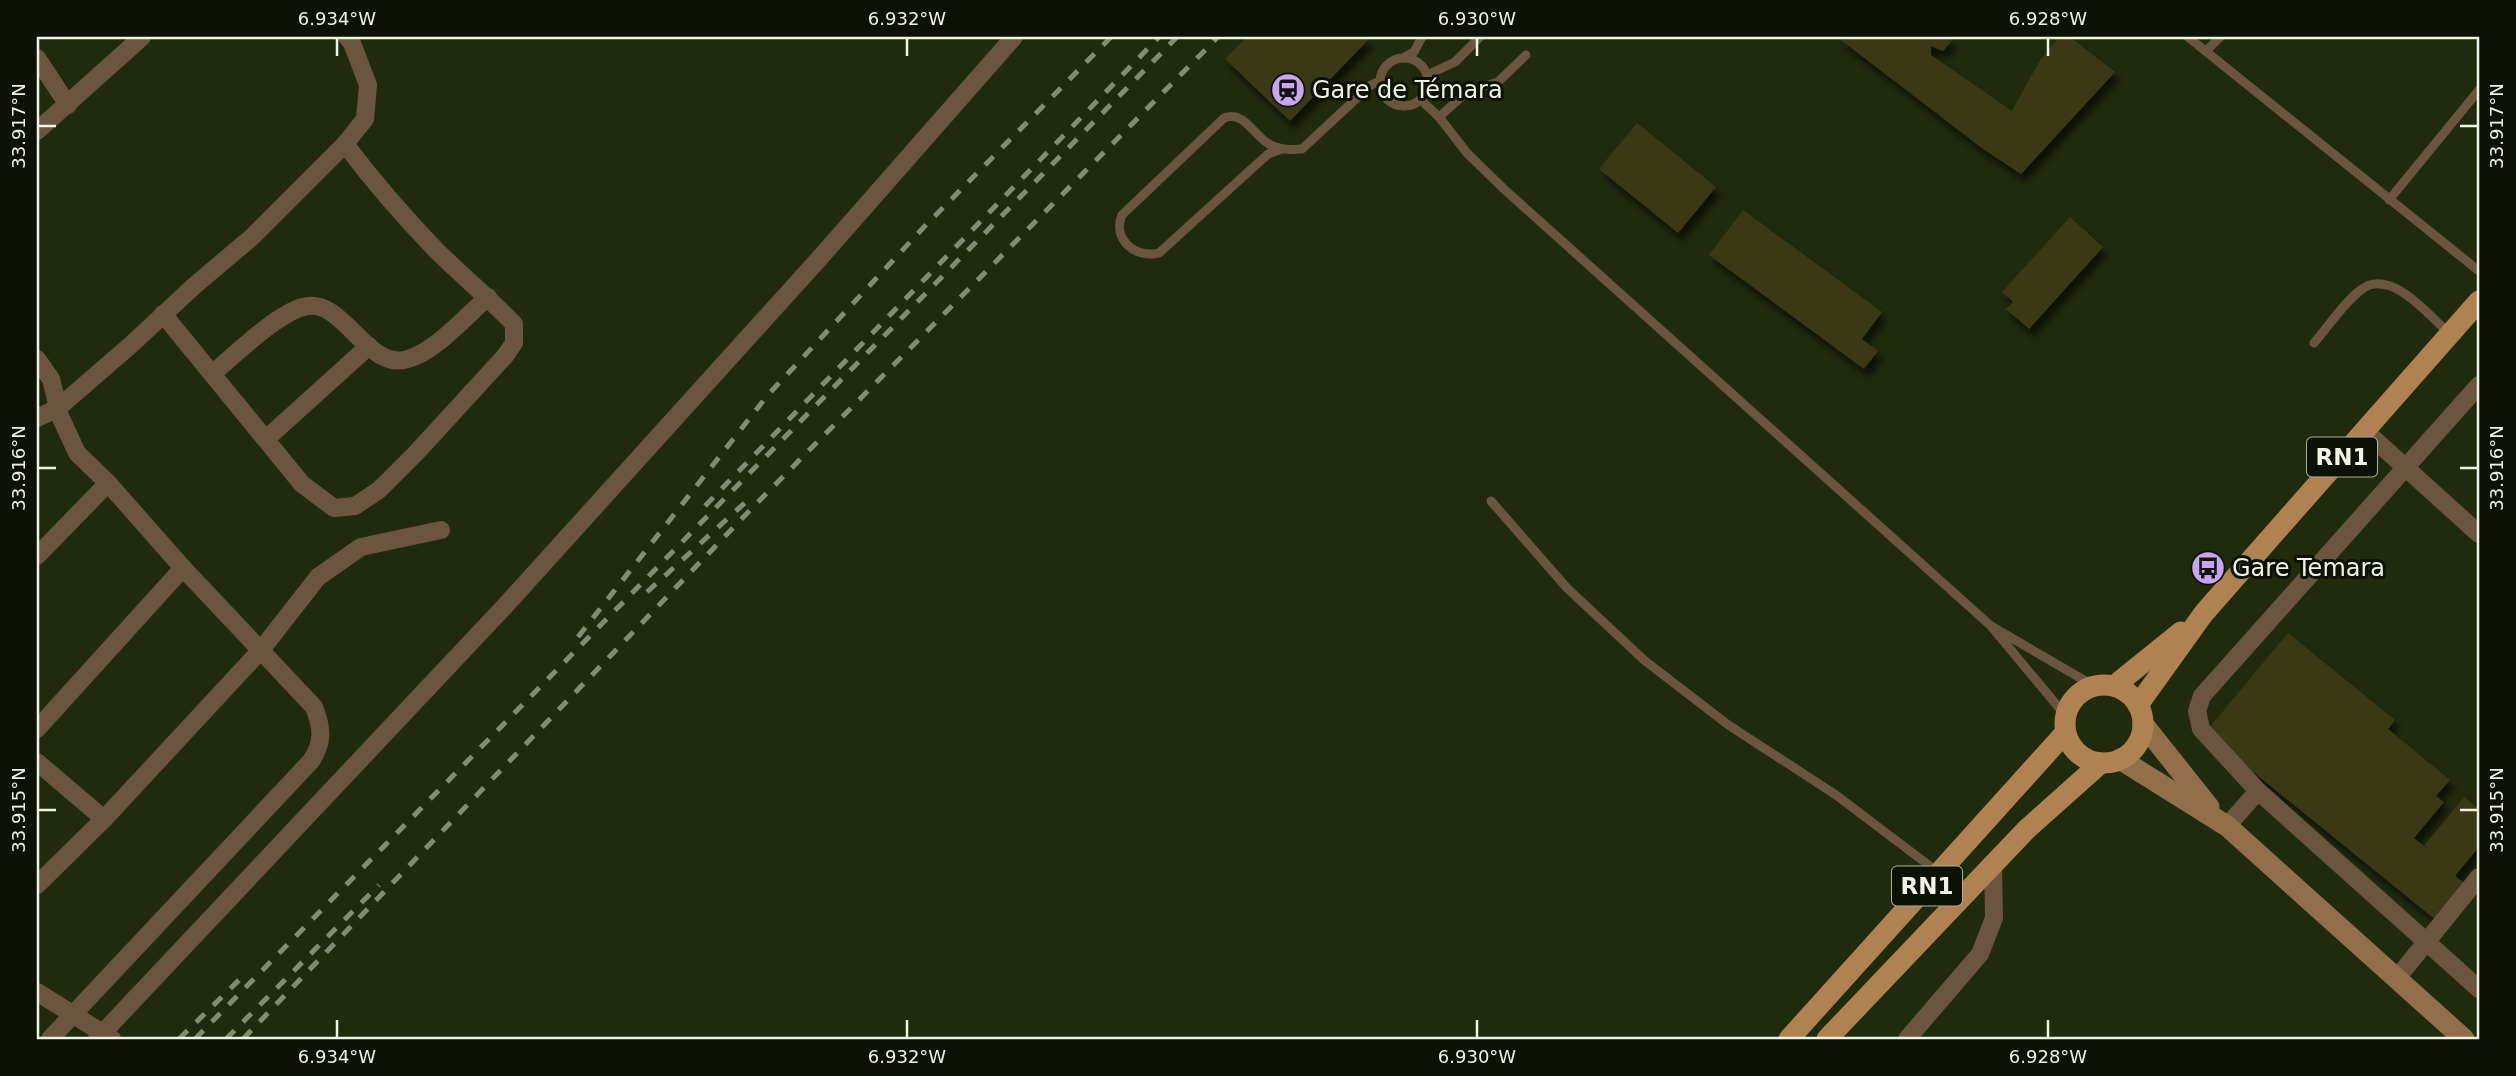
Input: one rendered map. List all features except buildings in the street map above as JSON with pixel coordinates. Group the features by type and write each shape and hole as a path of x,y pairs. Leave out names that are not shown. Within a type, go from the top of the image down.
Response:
{"main road":[{"name":"RN1","path":"1827,1039 2027,829 2110,761 2129,753 2136,745 2140,715 2204,613 2479,301"},
{"name":"RN1","path":"1789,1039 1939,873 2065,724 2076,697 2104,686 2204,613"},
{"path":"2104,686 2132,696 2140,715 2223,823 2465,1039"},
{"path":"2065,724 2070,744 2078,753 2110,761 2223,823"}],"street":[{"path":"37,131 142,37"},
{"path":"37,418 58,408 252,237 345,144 365,119 368,85 352,43 347,37"},
{"path":"97,1039 505,606 818,260 1014,37"},
{"path":"37,58 68,105"},
{"path":"163,314 302,484 334,509 355,506 379,490 486,378 514,343 514,324 386,198 345,144"},
{"path":"212,374 277,320 304,306 328,309 381,357 405,360 428,349 488,297"},
{"path":"266,439 369,346"},
{"path":"37,359 51,379 66,433 77,453 108,483 183,568 314,707 321,730 318,750 267,809 50,1039"},
{"path":"2479,385 2202,695 2198,704 2197,720 2201,729 2258,791 2479,989"},
{"path":"2365,431 2479,534"},
{"path":"37,556 108,483"},
{"path":"37,885 104,819 261,650 317,576 361,547 441,530"},
{"path":"37,729 183,568"},
{"path":"37,762 104,819"},
{"path":"2223,823 2258,791"},
{"path":"1907,1039 1980,954 1994,919 1993,865"},
{"path":"2397,978 2479,877"},
{"path":"37,992 113,1039"}],"lane":[{"path":"1403,58 1415,61 1424,68 1427,75 1427,90 1421,100 1411,106 1399,106 1389,101 1382,92 1380,81 1384,69 1392,62 1414,52 1422,37"},
{"path":"1427,75 1455,62 1480,37"},
{"path":"2188,37 2479,271"},
{"path":"2206,51 2220,37"},
{"path":"1439,117 1468,91 1497,82 1526,55"},
{"path":"1282,149 1267,143 1238,116 1224,118 1128,208 1118,223 1119,232 1134,252 1142,256 1158,253 1268,154 1282,149 1298,149 1308,144 1364,92 1380,81"},
{"path":"2389,200 2479,89"},
{"path":"1421,100 1439,117 1467,153 1505,190 1991,626 2065,724"},
{"path":"2314,343 2359,291 2375,283 2392,285 2400,290 2450,334"},
{"path":"1491,501 1567,588 1644,660 1727,724 1836,795 1939,873"},
{"path":"1991,626 2104,686"}],"railway":[{"path":"578,637 767,396 924,227 1111,37"},
{"path":"705,506 1159,37"},
{"path":"195,1039 1177,37"},
{"path":"243,1039 754,506 1218,37"},
{"path":"647,592 748,500"},
{"path":"226,1039 379,885"},
{"path":"179,1039 239,980"}],"place":[{"name":"Gare de Témara","path":"1288,90"},
{"name":"Gare Temara","path":"2208,568"}]}
